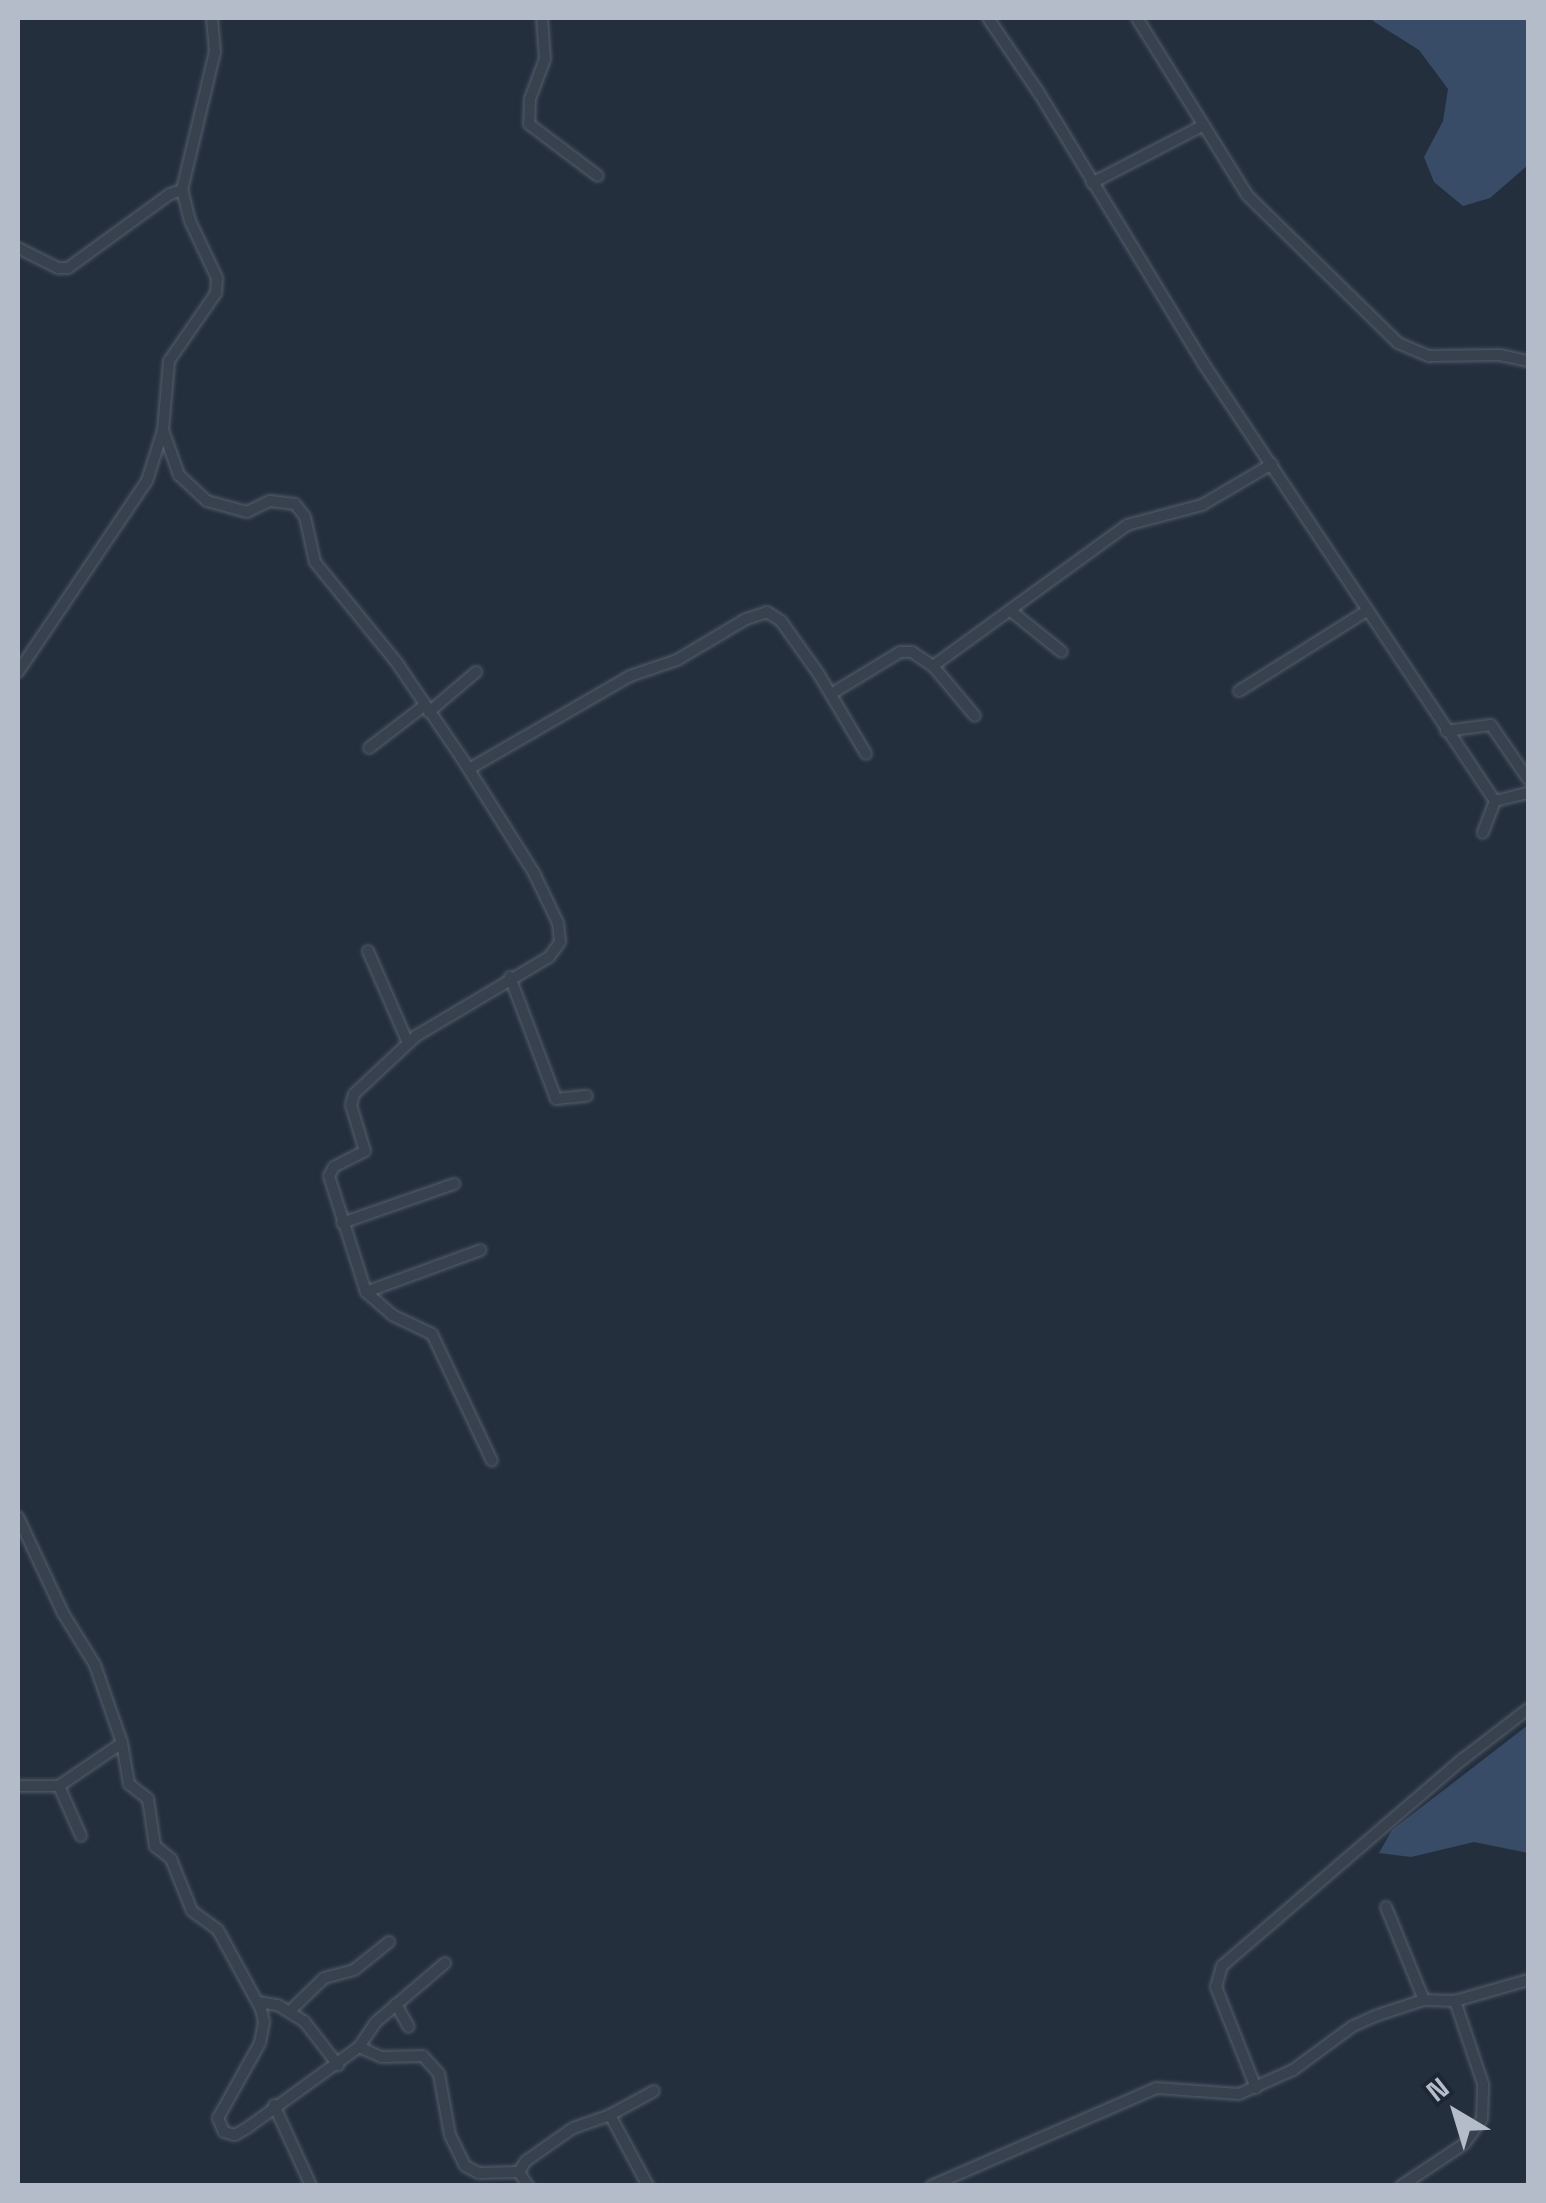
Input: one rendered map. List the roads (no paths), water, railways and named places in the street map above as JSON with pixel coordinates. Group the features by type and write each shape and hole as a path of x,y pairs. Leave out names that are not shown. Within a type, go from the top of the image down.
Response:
{"street":[{"path":"18,672 147,482 163,430 169,362 216,293 217,278 190,221 182,190 215,52 212,18"},
{"path":"542,18 545,59 530,98 529,124 598,176"},
{"path":"988,18 1272,464 1495,802"},
{"path":"1137,18 1246,195 1404,348 1429,356 1500,355 1528,361"},
{"path":"1092,183 1204,125"},
{"path":"18,246 58,268 68,268 170,194 182,190"},
{"path":"163,430 179,475 207,501 247,512 270,501 294,504 305,517 321,572 397,663 550,900 560,942 549,957 510,977 408,1043 351,1098 366,1146 358,1157 334,1167 329,1176 366,1292 392,1315 432,1334 492,1461"},
{"path":"932,666 1126,526 1202,505 1272,464"},
{"path":"1239,692 1368,610"},
{"path":"1011,611 1062,652"},
{"path":"469,769 630,676 677,660 763,612 781,621 866,754"},
{"path":"831,694 900,652 912,652 932,666 975,716"},
{"path":"370,748 476,672"},
{"path":"1446,731 1492,726 1528,778"},
{"path":"1495,802 1528,793"},
{"path":"1483,832 1495,802"},
{"path":"368,951 408,1043"},
{"path":"510,977 556,1099 587,1096"},
{"path":"342,1223 454,1184"},
{"path":"366,1292 480,1250"},
{"path":"18,1516 63,1612 95,1665 122,1743 129,1784 148,1801 156,1848 171,1858 192,1911 218,1930 258,2002 264,2022 260,2043 218,2123 227,2135 234,2135 360,2047 396,2004 445,1963"},
{"path":"1256,2088 1216,1987 1222,1966 1463,1759 1528,1709"},
{"path":"18,1786 59,1786 122,1743"},
{"path":"59,1786 81,1836"},
{"path":"1386,1908 1424,2000"},
{"path":"290,2011 324,1978 354,1970 389,1942"},
{"path":"931,2186 1156,2088 1238,2094 1293,2070 1352,2026 1424,2000 1455,2001 1528,1980"},
{"path":"1400,2186 1464,2144 1482,2119 1483,2084 1455,2001"},
{"path":"258,2002 290,2011 316,2034 338,2064"},
{"path":"396,2004 409,2027"},
{"path":"360,2047 381,2057 428,2058 439,2074 450,2135 464,2166 480,2174 520,2172"},
{"path":"520,2172 526,2162 574,2128 610,2116 654,2091"},
{"path":"274,2105 311,2186"},
{"path":"610,2116 648,2186"},
{"path":"520,2172 528,2186"}],"water":[{"path":"1528,18 1528,165 1490,198 1463,206 1434,182 1424,157 1443,121 1448,89 1419,50 1373,21"},
{"path":"1528,1725 1528,1853 1474,1842 1411,1857 1379,1853 1392,1830"}]}
